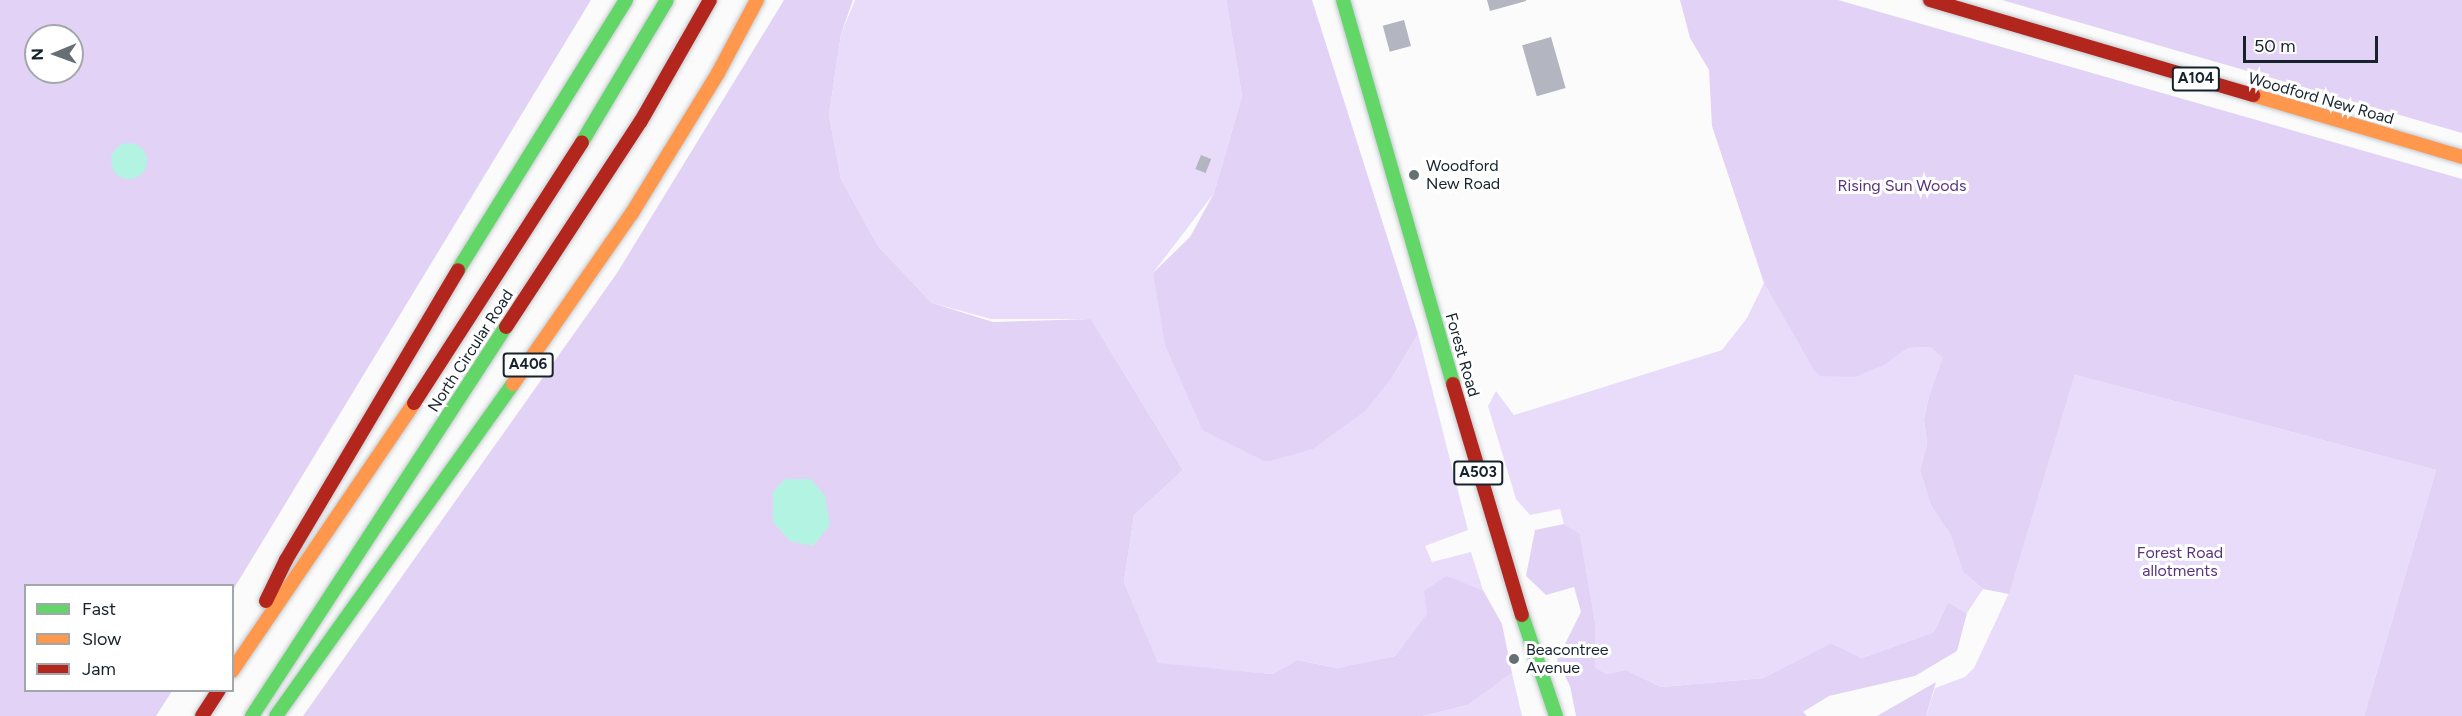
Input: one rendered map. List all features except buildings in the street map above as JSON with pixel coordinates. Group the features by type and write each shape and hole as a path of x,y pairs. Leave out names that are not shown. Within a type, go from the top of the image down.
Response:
{"main road":[{"path":"234,668 286,560 358,443 411,346 626,0"},
{"name":"North Circular Road","path":"234,669 418,397 608,101 667,0"},
{"name":"North Circular Road","path":"252,716 641,121 710,0"},
{"name":"A406","path":"276,716 626,223 712,83 757,0"},
{"name":"Forest Road","path":"1343,0 1502,555 1556,716"},
{"name":"Woodford New Road","path":"1930,0 2462,157"},
{"path":"202,716 218,692"}],"green space":[{"path":"0,0 591,0 234,588 234,584 24,584 24,692 171,692 156,716 0,716"},
{"path":"784,0 853,0 841,34 829,115 841,179 878,246 932,303 993,322 1091,319 1183,470 1134,515 1124,582 1158,663 1272,674 1297,660 1337,668 1395,656 1427,614 1424,591 1446,576 1483,590 1502,624 1512,673 1468,705 1423,716 303,716 617,273"},
{"path":"855,0 1226,0 1242,96 1214,193 1153,273 1203,431 1267,462 1393,376 1418,334 1468,530 1425,546 1432,562 1471,552 1483,590 1446,577 1428,614 1395,656 1337,668 1297,660 1272,674 1158,664 1124,582 1134,515 1183,470 1091,319 991,319 932,303 878,246 841,179 829,115 841,34"},
{"path":"1226,0 1312,0 1418,334 1393,376 1365,411 1313,449 1266,462 1203,431 1165,345 1153,273 1190,237 1214,193 1242,96"},
{"name":"Rising Sun Woods","path":"1680,0 1838,0 2462,179 2462,716 2364,716 2436,470 2075,375 2009,594 1983,589 1963,572 1950,534 1931,506 1920,470 1927,444 1924,420 1929,396 1943,358 1930,347 1908,348 1886,364 1855,377 1820,376 1814,370 1764,283 1712,126 1709,70 1690,38"},
{"path":"2002,0 2462,0 2462,133"},
{"path":"1764,283 1820,376 1886,364 1908,348 1930,347 1944,358 1929,396 1924,420 1927,444 1920,470 1931,506 1950,534 1963,572 1983,589 1967,613 1948,602 1934,632 1862,658 1831,643 1763,678 1661,687 1626,670 1606,674 1595,667 1595,621 1580,535 1564,524 1560,509 1530,515 1516,499 1488,406 1496,391 1514,415 1722,350 1747,318"},
{"name":"Forest Road allotments","path":"2075,375 2436,470 2364,716 1926,716 1935,688 1965,677 1974,668 2009,593"},
{"path":"1564,524 1580,534 1595,621 1595,667 1606,674 1626,670 1661,687 1763,678 1831,643 1862,658 1934,632 1948,602 1967,613 1957,651 1915,676 1829,696 1803,712 1807,716 1576,716 1570,686 1557,660 1581,612 1574,587 1546,595 1526,576 1535,530"},
{"path":"1512,673 1522,716 1423,716 1468,705"},
{"path":"1936,682 1926,716 1877,716"}],"shaded area":[{"path":"129,143 142,148 147,161 142,174 129,179 116,174 111,161 116,148"},
{"path":"785,479 811,479 825,496 830,525 813,546 790,541 773,522 773,492"}],"traffic: fast":[{"path":"458,270 626,0"},
{"path":"582,142 667,0"},
{"path":"1343,0 1453,384"},
{"path":"252,716 506,327"},
{"path":"276,716 513,384"},
{"path":"1522,615 1556,716"}],"traffic: slow":[{"path":"513,384 632,213 718,73 757,0"},
{"path":"2253,95 2462,157"},
{"path":"234,668 414,403"}],"traffic: jam":[{"path":"506,327 641,121 710,0"},
{"path":"1930,0 2253,95"},
{"path":"414,403 582,142"},
{"path":"266,601 286,560 458,270"},
{"path":"1453,384 1522,615"},
{"path":"202,716 218,692"}],"place":[{"name":"Woodford New Road","path":"1414,175"},
{"name":"Beacontree Avenue","path":"1514,659"}]}
